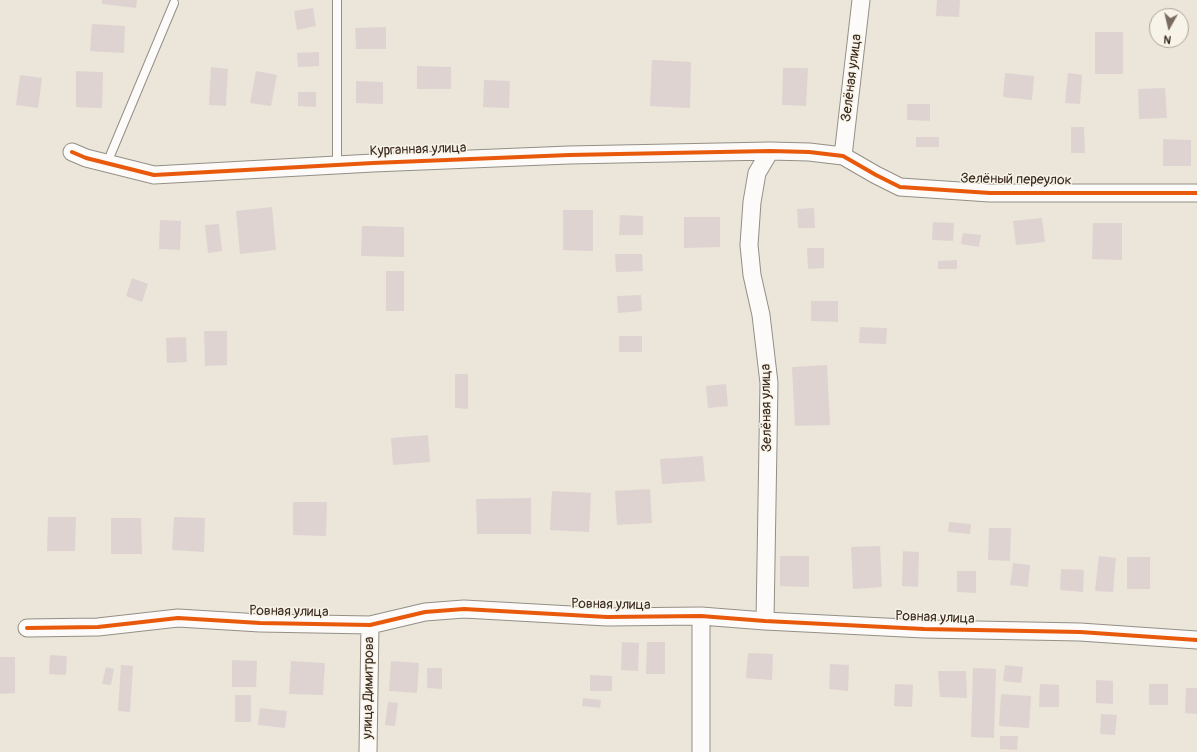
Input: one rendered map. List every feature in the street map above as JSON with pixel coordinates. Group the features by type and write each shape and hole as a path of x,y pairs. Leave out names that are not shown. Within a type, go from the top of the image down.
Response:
{"street":[{"name":"Зелёная улица","path":"843,156 861,0"},
{"name":"Курганная улица","path":"72,152 86,158 154,175 569,155 770,151 809,152 843,156"},
{"name":"Зелёная улица","path":"765,621 769,383 761,315 752,275 749,245 752,202 757,173 770,151"},
{"name":"Зелёный переулок","path":"843,156 900,187 990,192 1197,193"},
{"name":"Ровная улица","path":"26,628 98,627 178,618 260,623 370,625 425,612 464,609 607,617 701,616 765,621 924,629 1080,632 1197,640"},
{"path":"700,752 701,616"},
{"name":"улица Димитрова","path":"368,752 370,625"}],"lane":[{"path":"337,0 337,165"},
{"path":"107,163 174,3"}],"building":[{"path":"102,0 137,0 136,8 102,4"},
{"path":"937,0 960,0 959,17 936,16"},
{"path":"313,8 316,26 297,30 294,11"},
{"path":"92,24 125,26 124,53 90,51"},
{"path":"386,27 386,49 356,49 355,28"},
{"path":"1095,32 1123,32 1123,74 1095,74"},
{"path":"319,52 319,66 298,67 297,53"},
{"path":"652,60 691,62 690,108 650,106"},
{"path":"417,66 451,67 451,89 417,89"},
{"path":"211,67 228,69 226,106 209,105"},
{"path":"783,68 808,68 806,106 782,105"},
{"path":"76,71 103,72 102,108 76,107"},
{"path":"256,71 277,75 271,106 250,103"},
{"path":"1005,73 1034,76 1032,100 1003,97"},
{"path":"1068,73 1082,75 1080,104 1065,103"},
{"path":"20,75 42,78 38,108 16,105"},
{"path":"484,80 510,81 509,108 483,107"},
{"path":"356,81 383,82 383,104 356,103"},
{"path":"1165,88 1167,118 1139,119 1138,89"},
{"path":"298,92 316,92 316,107 298,106"},
{"path":"907,104 930,104 930,121 907,120"},
{"path":"1071,127 1084,127 1085,153 1071,153"},
{"path":"916,137 939,137 939,147 916,147"},
{"path":"1163,139 1191,140 1191,166 1163,166"},
{"path":"272,207 276,250 240,254 236,211"},
{"path":"814,208 815,228 798,228 797,209"},
{"path":"563,210 593,210 593,251 563,250"},
{"path":"620,215 643,216 643,235 619,235"},
{"path":"684,217 720,217 720,247 684,248"},
{"path":"1042,218 1045,242 1016,245 1013,221"},
{"path":"160,220 181,221 180,250 159,249"},
{"path":"933,222 954,223 953,241 932,240"},
{"path":"1093,223 1122,223 1122,260 1092,259"},
{"path":"219,224 222,251 208,253 205,225"},
{"path":"362,226 404,227 404,257 361,256"},
{"path":"963,233 981,235 979,247 961,244"},
{"path":"807,248 824,248 824,268 808,269"},
{"path":"615,254 642,254 643,271 616,272"},
{"path":"957,260 957,269 938,269 938,261"},
{"path":"386,271 404,271 404,311 386,311"},
{"path":"132,278 148,284 142,302 126,296"},
{"path":"641,295 642,311 618,313 617,296"},
{"path":"811,301 838,301 838,322 811,321"},
{"path":"860,327 887,328 886,344 859,343"},
{"path":"204,331 227,331 227,365 205,366"},
{"path":"619,336 642,336 642,352 619,352"},
{"path":"186,337 187,362 167,363 166,338"},
{"path":"827,365 830,425 795,426 792,367"},
{"path":"455,374 468,374 468,409 455,408"},
{"path":"726,384 728,406 708,408 706,386"},
{"path":"428,435 430,462 393,465 391,438"},
{"path":"703,456 705,481 662,484 660,459"},
{"path":"650,489 652,523 617,525 615,491"},
{"path":"552,491 591,493 589,532 550,530"},
{"path":"531,498 531,534 477,534 476,499"},
{"path":"293,502 327,502 326,536 293,535"},
{"path":"48,517 76,517 75,551 47,551"},
{"path":"174,517 205,518 204,552 172,550"},
{"path":"111,518 141,518 142,554 111,554"},
{"path":"949,522 971,524 970,534 948,532"},
{"path":"989,528 1011,528 1010,561 988,560"},
{"path":"880,546 882,587 853,589 851,547"},
{"path":"903,551 919,552 918,587 902,586"},
{"path":"780,556 809,556 809,587 780,586"},
{"path":"1099,556 1116,558 1113,592 1095,591"},
{"path":"1127,557 1150,557 1150,589 1127,589"},
{"path":"1013,563 1030,565 1028,587 1010,585"},
{"path":"1061,569 1084,570 1083,592 1060,590"},
{"path":"957,571 976,571 976,593 957,592"},
{"path":"622,642 639,643 638,671 621,670"},
{"path":"647,642 665,642 665,674 646,674"},
{"path":"748,653 773,654 772,680 746,678"},
{"path":"50,655 67,656 66,675 49,674"},
{"path":"0,657 15,657 15,693 0,694"},
{"path":"232,660 257,661 256,687 232,687"},
{"path":"291,661 325,663 323,695 289,694"},
{"path":"391,661 419,663 417,693 389,691"},
{"path":"830,664 849,665 848,691 829,689"},
{"path":"121,665 133,666 130,712 118,711"},
{"path":"1005,665 1023,667 1021,683 1003,681"},
{"path":"106,667 114,669 111,685 102,684"},
{"path":"427,668 442,668 442,689 427,688"},
{"path":"973,668 996,669 994,738 971,737"},
{"path":"938,671 966,671 967,698 940,697"},
{"path":"590,675 612,676 612,691 590,691"},
{"path":"1096,680 1113,681 1113,704 1096,703"},
{"path":"895,684 913,685 912,707 894,706"},
{"path":"1040,684 1059,685 1059,707 1039,707"},
{"path":"1149,684 1168,684 1168,705 1149,705"},
{"path":"1186,688 1197,688 1197,714 1185,713"},
{"path":"1001,694 1031,696 1029,728 999,726"},
{"path":"235,695 251,695 251,722 235,722"},
{"path":"583,698 601,700 600,708 582,706"},
{"path":"388,702 398,703 395,726 385,725"},
{"path":"260,708 287,711 285,728 258,725"},
{"path":"1101,714 1117,715 1115,735 1100,734"},
{"path":"1000,736 1018,736 1017,750 1000,749"}],"cycle path":[{"path":"72,152 86,158 154,175 373,163 569,155 770,151 809,152 843,156 900,187 990,193 1197,193"},
{"path":"27,628 98,627 178,618 260,623 370,625 425,612 464,609 607,617 701,616 765,621 924,629 1080,632 1197,640"}]}
